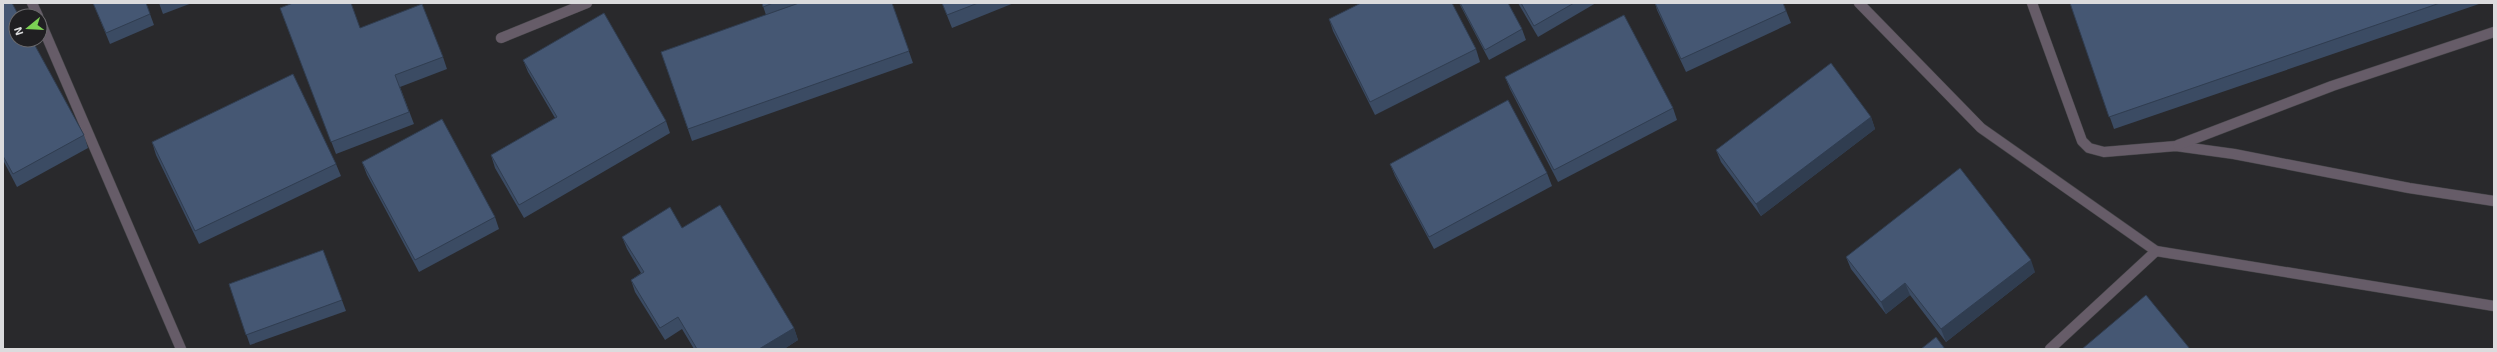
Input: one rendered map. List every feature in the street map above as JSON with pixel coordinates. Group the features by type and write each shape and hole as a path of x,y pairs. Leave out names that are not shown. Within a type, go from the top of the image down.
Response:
{"street":[{"path":"501,38 587,3"},
{"path":"1859,3 1982,128 2156,250 2494,306"},
{"path":"2032,3 2082,141 2089,148 2104,152 2176,146 2494,201"},
{"path":"2176,146 2332,86 2494,32"},
{"path":"48,39 182,349"},
{"path":"2050,349 2156,250"}],"building":[{"path":"3,3 12,3 15,8 8,8 8,48 36,48 84,135 13,174 3,156"},
{"path":"93,3 146,3 150,14 106,33"},
{"path":"293,3 351,3 360,28 422,4 443,57 395,75 409,112 331,142 280,8"},
{"path":"762,3 773,3 763,7"},
{"path":"799,3 892,3 909,51 688,129 661,52"},
{"path":"942,3 978,3 947,15"},
{"path":"1361,3 1452,3 1476,49 1370,102 1329,19"},
{"path":"1460,3 1508,3 1522,29 1485,50"},
{"path":"1521,3 1574,3 1534,26"},
{"path":"1655,3 1783,3 1786,11 1681,59"},
{"path":"2070,3 2440,3 2109,117"},
{"path":"604,13 666,121 519,205 491,155 557,117 523,60"},
{"path":"1624,15 1673,108 1554,170 1505,77"},
{"path":"1831,63 1871,117 1756,204 1716,150"},
{"path":"293,74 336,164 195,231 152,142"},
{"path":"1508,100 1547,173 1429,237 1390,164"},
{"path":"442,119 495,217 415,260 362,162"},
{"path":"1960,168 2031,260 1941,329 1905,283 1881,302 1846,257"},
{"path":"720,205 794,328 759,349 697,349 678,317 660,328 631,280 644,272 622,237 670,207 682,228"},
{"path":"323,250 342,300 246,335 229,284"},
{"path":"2146,295 2190,349 2082,349"},
{"path":"1936,337 1945,349 1921,349"}]}
